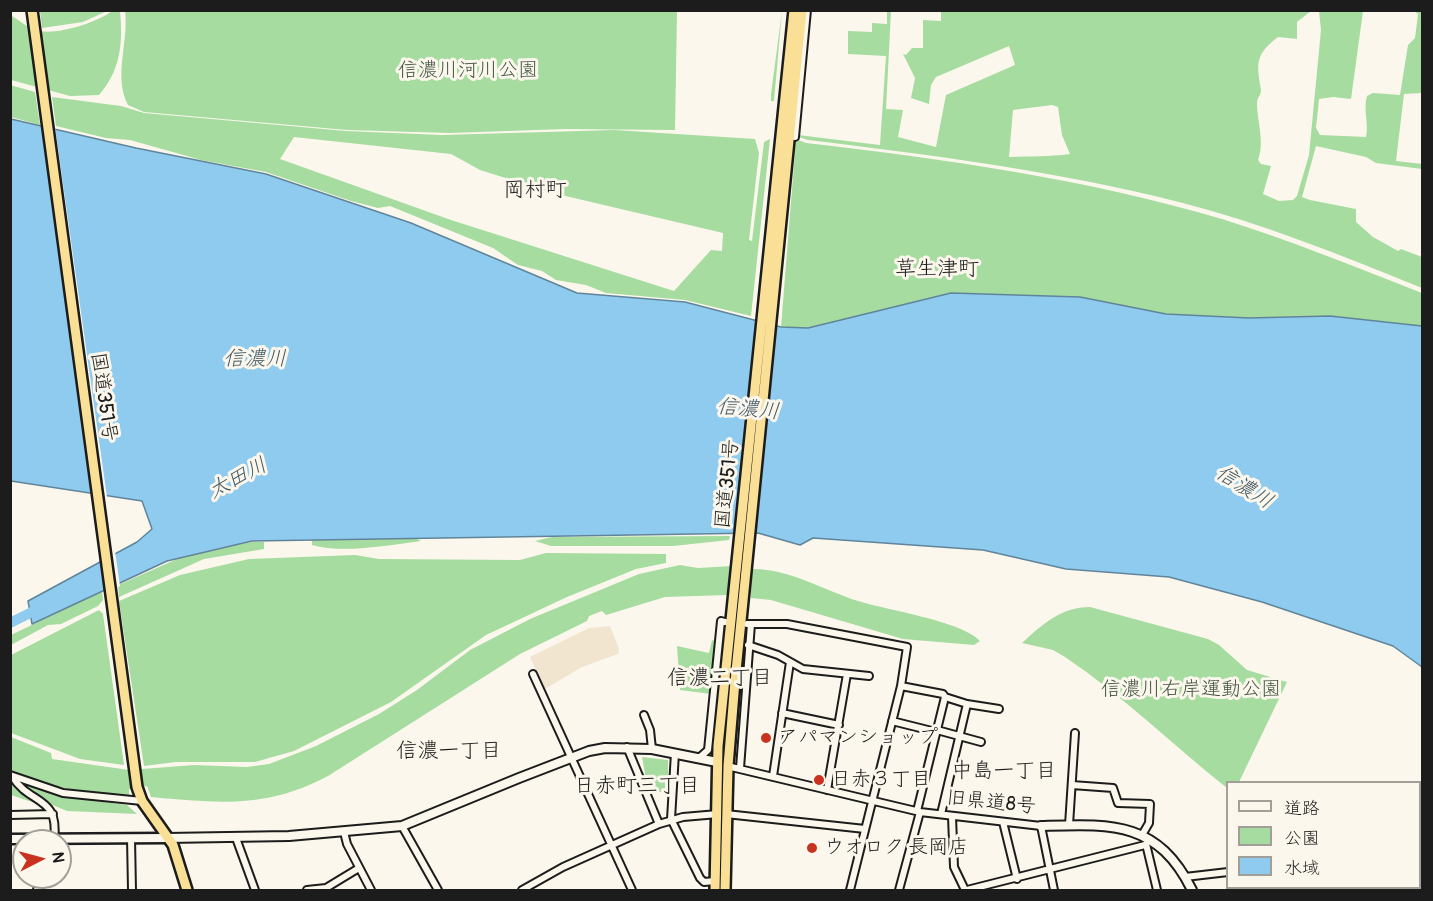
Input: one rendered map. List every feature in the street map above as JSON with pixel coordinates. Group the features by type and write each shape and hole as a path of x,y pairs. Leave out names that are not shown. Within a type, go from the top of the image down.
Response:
{"highway":[{"name":"国道351号","path":"32,10 137,788 142,801 176,853 187,891"},
{"name":"国道351号","path":"715,886 728,766 739,592 794,10"},
{"name":"国道351号","path":"725,891 717,762 739,592 802,10"}],"main road":[{"path":"72,840 167,838"}],"street":[{"path":"795,137 807,10"},
{"path":"699,758 708,750 721,621 725,622"},
{"path":"740,768 740,743 745,721 749,624 787,624 907,647 901,686 850,891"},
{"path":"748,645 778,654 803,669 869,676"},
{"path":"773,776 790,662"},
{"path":"533,674 632,891"},
{"path":"827,790 847,674"},
{"path":"901,686 943,694 945,697 967,704 999,709"},
{"path":"899,891 945,697"},
{"path":"941,814 967,704"},
{"path":"782,713 839,725"},
{"path":"644,715 650,730 652,749"},
{"path":"892,721 981,742"},
{"path":"1069,825 1075,733"},
{"path":"167,838 236,838 344,832 402,826 595,750 627,747 652,749 717,762"},
{"path":"627,747 659,824"},
{"path":"675,753 671,819 700,878 715,886"},
{"name":"旧県道8号","path":"717,762 872,802 952,817 1041,826 1111,825 1145,839 1171,856 1192,891"},
{"path":"11,776 63,793 142,801"},
{"path":"11,776 19,787 49,807 53,814 53,829"},
{"path":"1072,785 1113,788 1118,803 1150,804 1145,839 1157,891"},
{"path":"10,815 53,814"},
{"path":"522,891 563,867 671,819 722,814 865,829"},
{"path":"952,817 954,867 966,891 1049,870 1145,839"},
{"path":"1003,822 1017,879"},
{"path":"402,826 438,891"},
{"path":"1041,826 1054,891"},
{"path":"344,832 358,868 371,891"},
{"path":"131,838 132,891"},
{"path":"236,838 255,891"},
{"path":"307,891 326,889 358,868"},
{"path":"1185,877 1226,872"}],"shaded area":[{"path":"610,626 619,649 618,654 582,667 545,689 530,657 589,628"}],"green space":[{"path":"40,10 107,11 83,22 42,28"},
{"path":"112,11 120,11 119,55 112,76 99,95 70,96 11,80 10,15 32,28 48,32 78,27"},
{"name":"信濃川河川公園","path":"125,11 677,11 675,130 565,129 450,133 347,130 144,112 128,105 124,94 122,71"},
{"path":"782,11 774,101 771,101 771,94"},
{"path":"809,11 798,135 880,145 886,56 848,54 848,31 872,32 872,23 887,24 887,11 891,11 886,109 903,110 898,137 936,147 946,95 1015,65 1009,46 936,77 931,85 929,104 911,98 915,78 903,54 906,55 912,48 923,48 923,20 941,21 941,11 1311,11 1297,22 1297,39 1278,37 1261,55 1258,67 1261,90 1257,103 1261,139 1258,160 1261,164 1271,166 1263,194 1279,201 1293,200 1297,196 1309,155 1321,30 1319,11 1363,11 1351,99 1333,97 1319,99 1316,128 1320,135 1366,137 1367,96 1373,93 1400,95 1408,45 1415,38 1418,14 1414,11 1422,11 1422,93 1404,94 1396,161 1422,164 1422,169 1376,163 1366,157 1316,146 1302,197 1356,209 1356,222 1373,237 1398,251 1401,249 1422,257 1422,288 1272,230 1179,202 1041,173 948,158 808,140 796,136","holes":["1052,105 1058,107 1062,135 1070,154 1009,157 1013,110"]},
{"path":"10,85 35,92 40,125 11,117"},
{"path":"52,97 121,106 144,113 346,131 442,135 614,130 755,139 759,153 749,240 752,241 764,142 770,139 751,316 685,300 606,293 586,285 556,280 542,271 518,265 493,248 390,206 378,208 266,172 201,160 130,140 106,138 56,126","holes":["294,137 451,154 480,170 557,194 723,233 722,251 711,250 674,291 451,220 280,159"]},
{"path":"796,139 806,143 1016,172 1119,192 1222,219 1422,293 1422,326 1330,316 1249,318 1166,314 1080,297 951,293 808,328 781,327"},
{"path":"730,536 729,540 673,546 551,546 535,541 552,537"},
{"path":"415,538 421,541 352,549 312,545 312,540"},
{"path":"251,542 264,542 264,549 204,559 119,597 118,585 184,556"},
{"path":"546,553 666,554 666,563 636,569 567,597 486,635 391,702 294,751 255,762 176,762 144,766 119,601 180,575 249,559 355,555 379,559 520,560"},
{"path":"680,565 698,568 732,566 727,595 665,597 606,615 602,611 589,616 587,621 520,654 328,776 284,794 263,799 221,802 151,797 147,786 129,789 129,795 98,793 54,786 11,771 11,737 51,753 52,759 129,770 194,765 247,767 269,764 316,746 379,714 417,690 470,650 530,619 639,574"},
{"path":"751,569 778,572 858,601 941,622 971,634 980,641 974,645 903,639 771,600 751,598"},
{"path":"102,591 103,600 98,606 61,624 48,625 11,645 11,635"},
{"name":"信濃川右岸運動公園","path":"1090,607 1208,639 1219,645 1247,670 1287,682 1239,781 1226,781 1226,787 1128,704 1065,657 1053,650 1022,643 1045,623 1061,613"},
{"path":"99,610 103,614 124,765 80,759 11,733 11,655"},
{"path":"712,640 717,642 711,694 680,690 677,646 709,653"},
{"path":"642,757 668,760 668,792 654,792 647,784"},
{"path":"10,780 57,796 127,805 137,814 67,811 50,804 44,806 11,795"}],"water":[{"name":"信濃川","path":"11,119 136,148 266,174 411,223 577,293 685,302 781,327 808,328 951,293 1080,297 1166,314 1249,318 1330,316 1422,326 1422,667 1393,646 1262,602 1169,577 1066,569 983,550 813,538 800,545 758,533 252,541 167,561 32,624 28,601 137,542 152,529 142,501 11,481"}],"pier":[{"path":"50,125 55,127 107,497 94,496"},
{"path":"756,317 777,323 756,536 734,537"},
{"path":"115,551 120,586 108,592 103,557"}],"waterway":[{"name":"太田川","path":"10,623 42,607"}],"place":[{"name":"アパマンショップ","path":"766,738"},
{"name":"日赤３丁目","path":"819,780"},
{"name":"ウオロク 長岡店","path":"812,848"}],"district":[{"name":"岡村町","path":"535,191"},
{"name":"草生津町","path":"937,270"},
{"name":"信濃二丁目","path":"720,679"},
{"name":"信濃一丁目","path":"449,752"},
{"name":"中島一丁目","path":"1004,772"},
{"name":"日赤町三丁目","path":"637,787"}]}
